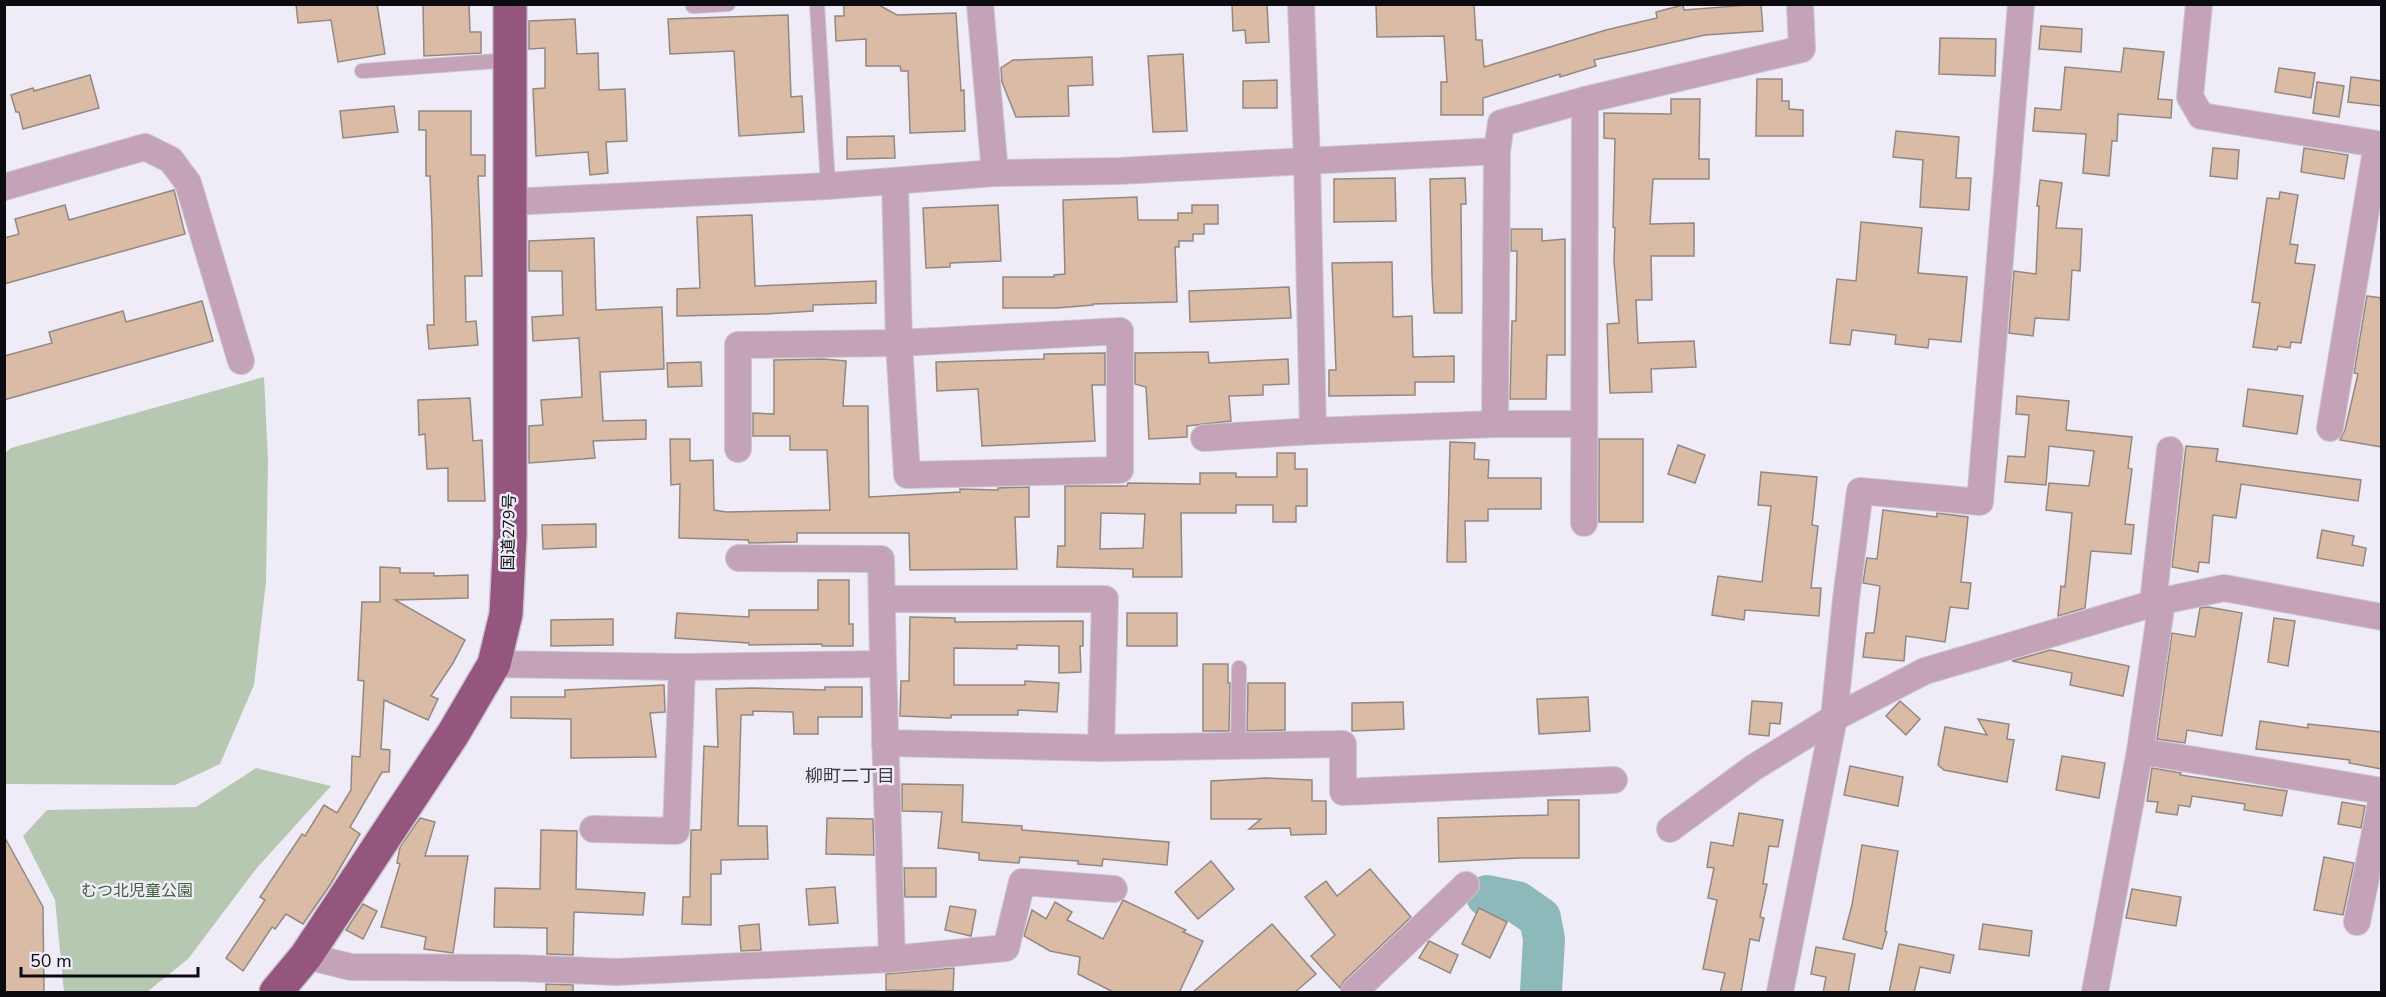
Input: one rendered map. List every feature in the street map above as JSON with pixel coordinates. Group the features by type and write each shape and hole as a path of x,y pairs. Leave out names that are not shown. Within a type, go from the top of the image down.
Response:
{"highway":[{"name":"国道279号","path":"276,993 306,956 453,734 494,664 506,614 510,536 510,4"}],"street":[{"path":"980,4 995,173"},
{"path":"1301,4 1313,431"},
{"path":"1495,424 1497,151 1501,123 1585,100 1802,49 1800,4"},
{"path":"1780,993 1834,718 1860,491 1980,502 2021,4"},
{"path":"2199,4 2190,97 2201,116 2377,144 2330,428"},
{"path":"1584,523 1585,100"},
{"path":"4,187 145,147 171,160 188,183 241,361"},
{"path":"510,202 895,182 995,173 1119,171 1497,151"},
{"path":"738,449 738,345 899,342 1120,331 1120,470 907,474 899,342 895,182"},
{"path":"1204,438 1495,424 1584,424"},
{"path":"2095,993 2140,751 2158,602 2170,450"},
{"path":"739,558 881,559 892,959"},
{"path":"1670,829 1754,768 1834,718 1925,671 2158,602 2224,588 2382,617"},
{"path":"882,599 1104,599 1101,748"},
{"path":"494,664 682,667 883,664"},
{"path":"593,829 676,831 682,667"},
{"path":"885,743 1101,748 1343,744 1343,792 1614,780"},
{"path":"2140,751 2382,791"},
{"path":"2357,922 2382,798"},
{"path":"306,956 351,967 517,968 616,982 1006,948 1022,882 1114,889"},
{"path":"1354,993 1466,885"}],"lane":[{"path":"693,6 728,4"},
{"path":"817,4 828,186"},
{"path":"362,71 510,60"},
{"path":"1238,746 1239,668"}],"green space":[{"path":"264,377 268,460 266,582 254,685 220,764 175,785 5,784 5,453 11,448"},
{"name":"むつ北児童公園","path":"256,768 331,786 256,869 188,959 147,992 64,992 55,900 23,836 47,810 196,807"}],"building":[{"path":"296,4 377,4 385,54 338,62 331,20 298,23"},
{"path":"423,4 469,4 470,32 481,32 481,53 424,56"},
{"path":"844,4 877,4 897,15 956,13 961,91 964,90 965,131 910,133 908,71 901,71 900,66 866,66 866,39 836,41 835,16 844,16"},
{"path":"1232,4 1267,4 1269,42 1246,43 1245,30 1233,31"},
{"path":"1376,4 1474,4 1476,40 1482,40 1484,67 1606,30 1657,18 1656,12 1683,5 1684,10 1761,4 1763,31 1705,35 1594,60 1596,66 1560,77 1560,74 1483,98 1483,115 1441,115 1441,82 1447,82 1444,36 1377,37"},
{"path":"788,15 791,97 802,96 804,132 739,136 734,51 670,54 668,19"},
{"path":"575,19 577,54 598,53 599,90 625,89 627,141 606,142 608,173 590,175 588,152 536,156 533,89 545,88 545,48 529,49 529,21"},
{"path":"2041,26 2082,29 2081,52 2039,49"},
{"path":"1940,38 1996,39 1995,76 1939,74"},
{"path":"2124,48 2164,52 2158,99 2172,100 2171,118 2118,114 2117,141 2112,141 2109,176 2083,173 2086,134 2033,131 2035,108 2061,110 2065,67 2121,72"},
{"path":"1183,54 1187,131 1153,132 1148,56"},
{"path":"1092,57 1093,85 1068,86 1069,116 1016,117 1002,82 1001,68 1013,60"},
{"path":"2279,68 2315,73 2311,98 2275,92"},
{"path":"90,75 99,108 23,129 19,112 16,112 11,95"},
{"path":"2351,77 2382,81 2382,106 2348,102"},
{"path":"1757,79 1782,79 1782,101 1789,101 1789,109 1803,110 1803,136 1756,136"},
{"path":"1277,80 1277,108 1243,108 1243,81"},
{"path":"2317,82 2344,86 2339,117 2313,113"},
{"path":"1671,99 1700,99 1699,159 1709,159 1709,179 1653,179 1650,224 1694,223 1694,256 1651,256 1652,300 1636,300 1638,343 1694,341 1696,367 1651,369 1652,392 1610,393 1607,324 1619,323 1614,261 1615,228 1613,227 1615,139 1604,138 1604,113 1671,114"},
{"path":"394,106 398,132 343,138 340,111"},
{"path":"419,111 471,111 471,155 485,155 485,176 478,176 482,276 465,276 466,322 476,321 478,345 429,349 427,325 434,325 430,176 426,176 426,130 419,130"},
{"path":"1896,131 1959,137 1956,178 1971,178 1969,210 1920,207 1923,160 1893,157"},
{"path":"894,136 895,158 847,159 847,137"},
{"path":"2213,148 2239,150 2237,179 2210,176"},
{"path":"2304,148 2348,155 2344,179 2301,172"},
{"path":"1395,178 1396,221 1334,222 1334,179"},
{"path":"1465,178 1466,204 1461,204 1462,313 1434,313 1430,179"},
{"path":"2040,180 2062,183 2056,228 2082,229 2080,271 2072,270 2069,320 2035,318 2033,336 2009,333 2014,271 2036,274 2039,206 2037,206"},
{"path":"174,190 185,234 4,284 4,238 19,234 15,219 65,205 69,220"},
{"path":"2280,192 2298,195 2290,244 2298,245 2295,263 2315,265 2301,343 2291,342 2290,348 2278,346 2277,350 2253,347 2260,303 2252,302 2267,198 2279,199"},
{"path":"1137,197 1138,220 1178,220 1178,213 1192,213 1192,205 1218,205 1218,224 1204,224 1204,234 1193,234 1193,241 1179,241 1179,247 1175,247 1177,302 1093,304 1056,308 1003,308 1003,277 1054,277 1054,275 1065,274 1063,200"},
{"path":"998,205 1001,261 950,263 950,267 926,268 923,208"},
{"path":"752,215 755,286 876,281 876,303 813,305 813,311 677,316 677,289 700,288 697,217"},
{"path":"1861,222 1922,228 1918,273 1967,277 1961,342 1929,339 1928,348 1895,344 1896,335 1852,330 1850,345 1830,343 1837,279 1856,281"},
{"path":"1511,229 1542,229 1542,241 1565,239 1565,355 1547,355 1546,399 1510,399 1512,321 1516,321 1517,251 1511,251"},
{"path":"594,238 596,310 662,307 664,369 600,372 603,421 646,420 646,439 593,441 595,458 529,463 529,426 543,425 541,400 582,397 579,338 533,341 532,317 563,315 562,271 529,271 529,241"},
{"path":"1392,262 1393,317 1412,316 1413,357 1454,356 1454,382 1415,382 1415,395 1329,396 1329,370 1336,370 1332,263"},
{"path":"1289,287 1291,318 1190,322 1189,291"},
{"path":"2367,296 2382,298 2382,447 2340,440 2345,430 2358,374 2354,373"},
{"path":"202,301 213,341 4,400 4,356 52,343 49,332 123,311 126,322"},
{"path":"1208,352 1209,363 1288,359 1289,384 1263,385 1263,395 1229,396 1231,421 1187,426 1187,437 1149,439 1146,387 1135,384 1135,353"},
{"path":"1105,353 1105,385 1092,385 1095,441 982,446 978,389 937,391 936,362 1044,359 1044,354"},
{"path":"774,360 846,361 843,406 868,406 869,497 960,492 960,489 998,490 998,488 1029,487 1029,517 1015,517 1017,569 910,570 909,533 797,533 797,542 749,543 748,540 679,538 680,484 671,485 670,439 690,439 690,461 713,460 714,510 726,512 830,510 827,450 790,450 790,436 753,436 753,413 774,414"},
{"path":"701,362 702,386 668,387 667,363"},
{"path":"2248,389 2303,396 2297,434 2243,426"},
{"path":"2017,396 2069,401 2066,430 2132,437 2128,468 2132,469 2125,524 2134,525 2131,554 2091,551 2085,608 2058,616 2061,586 2065,587 2072,513 2046,510 2049,483 2089,486 2094,451 2049,446 2046,485 2005,482 2008,456 2025,457 2029,415 2016,414"},
{"path":"470,398 473,441 482,440 485,501 448,501 448,468 427,469 425,434 419,435 418,400"},
{"path":"1599,439 1643,439 1643,522 1599,522"},
{"path":"1450,442 1475,443 1474,459 1489,460 1488,478 1541,478 1541,509 1488,509 1488,521 1465,521 1466,562 1447,562"},
{"path":"1678,445 1705,455 1695,483 1668,474"},
{"path":"2186,446 2218,449 2216,461 2361,480 2358,501 2241,484 2236,518 2213,515 2209,563 2199,562 2198,572 2172,567"},
{"path":"1277,453 1295,453 1295,469 1307,469 1307,506 1296,506 1296,522 1273,522 1273,505 1236,505 1236,513 1181,513 1182,577 1133,577 1133,569 1057,567 1058,546 1065,546 1065,486 1127,486 1128,483 1200,484 1200,473 1236,473 1236,477 1277,477","holes":["1101,513 1145,514 1143,548 1100,549"]},
{"path":"1761,472 1817,477 1812,525 1818,526 1811,588 1821,588 1819,616 1745,610 1744,620 1712,615 1718,576 1762,582 1771,506 1758,505"},
{"path":"1883,510 1937,517 1937,513 1968,517 1961,582 1971,583 1968,609 1950,607 1945,642 1906,636 1904,661 1863,657 1866,633 1874,633 1880,586 1863,583 1867,558 1877,559"},
{"path":"596,524 596,547 543,549 542,525"},
{"path":"2322,530 2354,536 2352,545 2366,548 2363,566 2317,558"},
{"path":"380,567 400,568 400,573 434,573 434,576 468,575 468,598 395,600 465,640 431,696 438,699 428,720 384,700 381,749 390,750 389,772 382,772 350,827 360,834 330,885 303,924 286,914 275,929 272,927 243,971 226,958 265,900 260,897 302,834 305,836 324,805 337,813 351,790 352,756 360,757 364,681 358,680 362,602 380,602"},
{"path":"818,580 849,580 849,624 853,624 853,646 749,645 749,643 675,638 677,613 749,617 749,610 818,610"},
{"path":"2208,607 2242,613 2222,736 2187,730 2185,743 2157,739 2172,633 2195,637 2200,608"},
{"path":"1127,613 1177,613 1177,646 1127,646"},
{"path":"910,617 955,618 955,622 1083,621 1083,646 1080,646 1081,672 1059,673 1059,646 1017,645 1017,649 954,648 954,685 1025,685 1025,681 1059,683 1057,712 1018,710 1018,715 951,715 951,718 900,716 901,681 909,681"},
{"path":"2274,618 2295,621 2288,666 2268,662"},
{"path":"613,619 613,645 551,646 551,620"},
{"path":"2050,650 2129,666 2123,696 2070,685 2072,673 2012,661"},
{"path":"1203,664 1228,664 1229,731 1203,731"},
{"path":"1248,683 1285,683 1285,730 1247,731"},
{"path":"664,685 665,712 650,713 656,757 571,758 571,719 511,718 511,697 565,697 565,690"},
{"path":"825,687 862,687 862,717 818,717 818,734 794,734 793,712 753,711 753,715 741,715 738,826 767,826 768,859 721,860 721,874 711,874 711,925 682,924 683,897 690,897 691,830 701,830 704,746 718,747 716,689 825,690"},
{"path":"1588,697 1590,731 1539,734 1537,699"},
{"path":"1752,701 1782,703 1780,724 1770,723 1769,736 1749,734"},
{"path":"1900,701 1920,719 1906,735 1886,716"},
{"path":"1403,702 1404,729 1352,731 1352,703"},
{"path":"1978,719 2009,724 2007,739 2014,740 2007,782 1944,770 1938,765 1945,727 1987,735"},
{"path":"2260,721 2308,728 2308,724 2382,732 2382,769 2349,763 2350,760 2256,749"},
{"path":"2062,756 2105,763 2099,798 2056,790"},
{"path":"1850,766 1903,777 1898,806 1844,795"},
{"path":"2152,768 2181,773 2180,775 2287,791 2282,816 2244,810 2245,804 2192,796 2190,807 2179,805 2177,815 2156,812 2158,802 2147,801"},
{"path":"1266,778 1312,780 1312,801 1326,801 1326,834 1291,835 1290,828 1249,829 1261,819 1211,819 1211,781"},
{"path":"902,784 963,785 962,822 1022,826 1022,830 1169,842 1167,865 1103,859 1102,866 1078,864 1078,861 1020,857 1019,863 979,860 979,853 938,848 942,812 902,811"},
{"path":"1548,800 1579,800 1579,858 1439,862 1438,818 1548,815"},
{"path":"2342,802 2365,806 2361,828 2338,824"},
{"path":"1739,813 1783,820 1778,847 1769,846 1763,884 1767,884 1760,917 1764,918 1759,941 1750,939 1741,993 1720,993 1725,973 1703,969 1717,900 1708,898 1714,868 1707,867 1711,842 1733,846"},
{"path":"420,818 435,822 425,856 468,856 453,953 424,949 426,937 381,927 400,864 397,863 400,847"},
{"path":"827,818 873,819 874,855 826,854"},
{"path":"541,830 577,831 576,889 645,893 643,915 574,912 573,955 547,954 547,928 494,927 495,888 540,889"},
{"path":"4,836 43,907 44,993 4,993"},
{"path":"1862,845 1898,851 1885,931 1887,932 1882,949 1843,939 1852,905"},
{"path":"2324,857 2354,863 2343,915 2314,910"},
{"path":"1211,861 1234,889 1198,919 1175,892"},
{"path":"904,868 936,868 936,897 905,897"},
{"path":"1370,869 1411,917 1344,981 1340,988 1311,956 1335,935 1305,897 1326,881 1337,896"},
{"path":"835,887 838,923 809,925 806,889"},
{"path":"2132,889 2181,897 2176,926 2126,918"},
{"path":"1123,900 1186,930 1183,932 1203,941 1179,993 1115,993 1078,974 1080,957 1050,951 1024,936 1032,910 1046,919 1055,902 1072,912 1067,920 1103,939"},
{"path":"363,904 377,911 363,939 346,930"},
{"path":"950,906 976,910 971,936 945,930"},
{"path":"1479,908 1507,922 1490,958 1462,944"},
{"path":"759,924 761,950 741,951 739,926"},
{"path":"1272,924 1316,974 1294,993 1192,993"},
{"path":"1983,924 2032,931 2029,956 1979,949"},
{"path":"1429,941 1458,955 1450,973 1419,958"},
{"path":"1899,944 1954,955 1950,973 1920,967 1914,993 1889,993"},
{"path":"1816,947 1855,954 1848,993 1823,993 1826,977 1811,974"},
{"path":"954,968 953,991 886,990 886,974"},
{"path":"546,984 573,985 573,993 546,993"}],"waterway":[{"path":"1487,896 1517,902 1540,918 1544,939 1541,992"}],"district":[{"name":"柳町二丁目","path":"850,776"}]}
